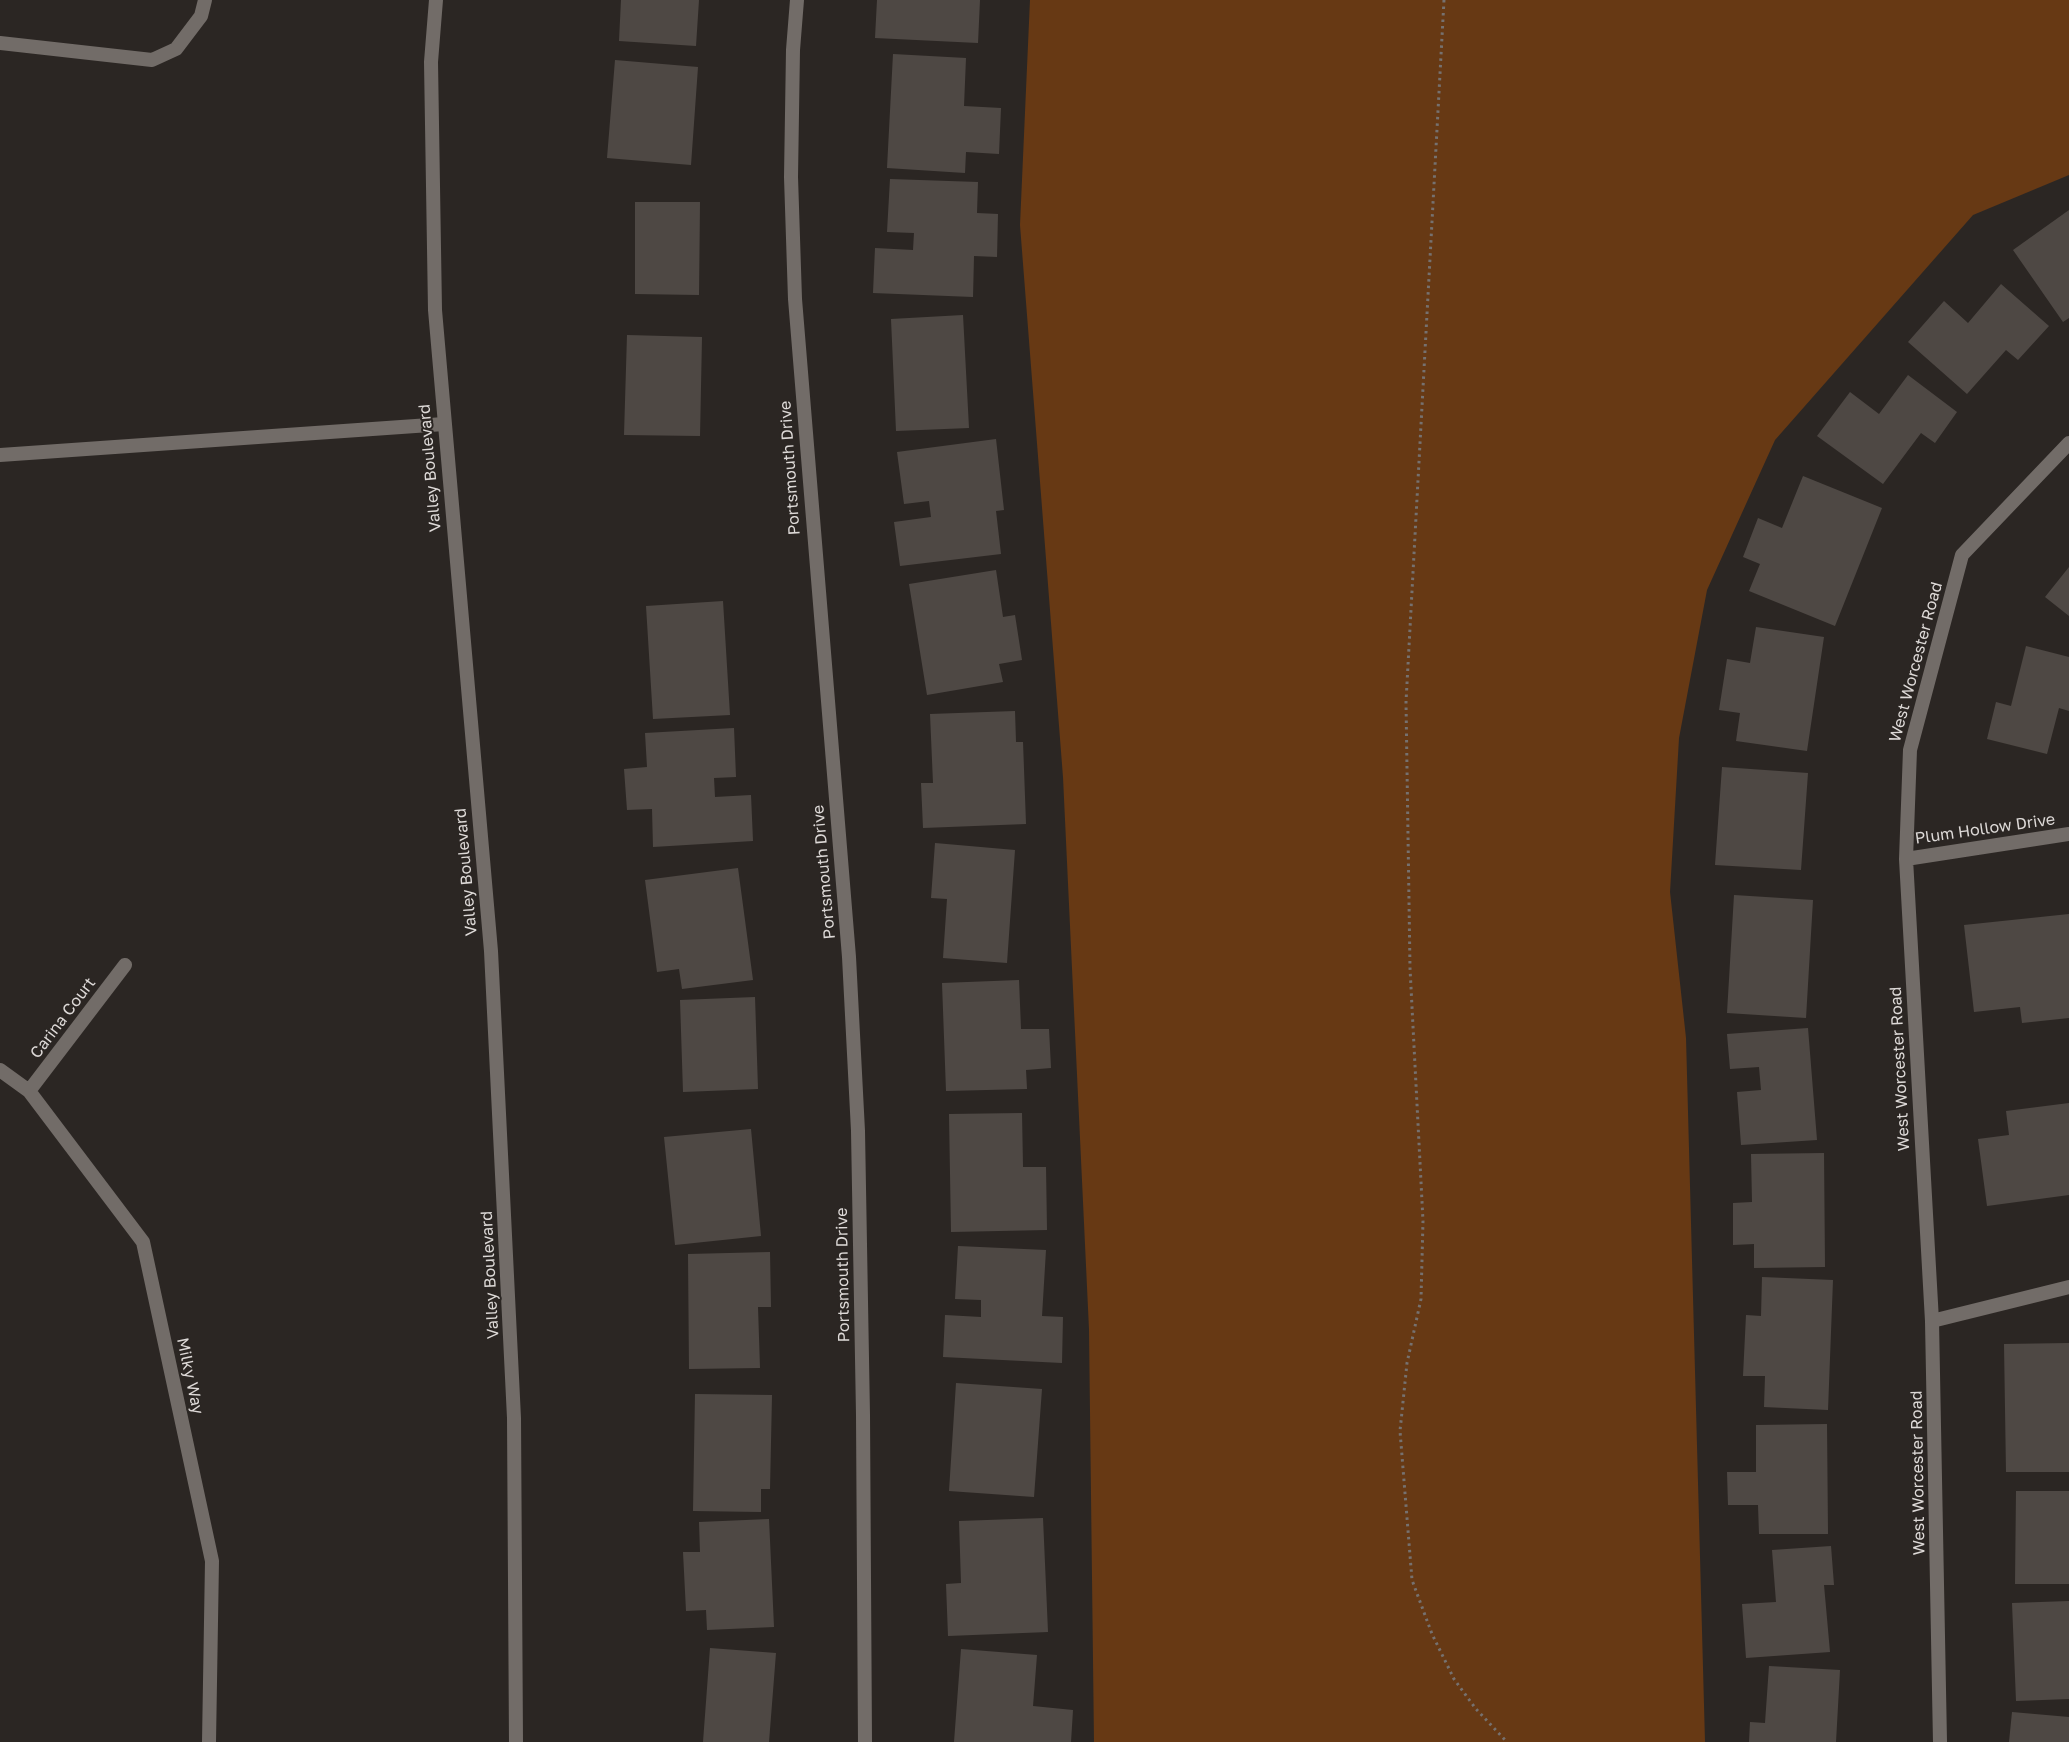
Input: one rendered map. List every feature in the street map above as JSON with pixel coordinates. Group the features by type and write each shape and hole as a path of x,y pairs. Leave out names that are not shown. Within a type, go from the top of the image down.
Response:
{"street":[{"path":"0,43 152,60 176,49 201,16 205,0"},
{"name":"Valley Boulevard","path":"436,0 430,62 435,310 491,951 514,1418 516,1742"},
{"name":"Portsmouth Drive","path":"797,0 793,50 790,177 795,299 848,957 858,1131 863,1434 865,1742"},
{"path":"0,454 444,424"},
{"name":"West Worcester Road","path":"1940,1742 1932,1321 1906,858 1910,750 1962,555 2069,443"},
{"name":"Plum Hollow Drive","path":"1906,858 2069,834"},
{"name":"Carina Court","path":"29,1091 125,965"},
{"name":"Milky Way","path":"0,1070 29,1091 143,1242 212,1561 209,1742"},
{"path":"1932,1321 2069,1287"}],"path":[{"path":"1444,0 1406,702 1410,968 1423,1222 1421,1299 1407,1363 1400,1431 1412,1580 1432,1634 1454,1679 1476,1709 1507,1742"}],"shaded area":[{"path":"1030,0 2069,0 2069,175 1973,215 1775,440 1707,590 1679,738 1670,892 1686,1038 1705,1742 1094,1742 1089,1329 1063,777 1020,225"}],"building":[{"path":"621,0 699,0 696,46 619,41"},
{"path":"877,0 980,0 978,43 875,38"},
{"path":"893,54 966,58 964,106 1001,108 999,154 966,152 965,173 887,168"},
{"path":"615,60 698,67 691,165 607,158"},
{"path":"890,179 978,182 977,213 998,214 997,257 974,256 973,297 873,293 875,248 913,250 914,233 887,232"},
{"path":"635,202 700,202 699,295 635,294"},
{"path":"2069,210 2069,318 2063,322 2013,250"},
{"path":"2001,284 2049,326 2018,360 2006,350 1967,394 1908,342 1944,301 1968,323"},
{"path":"963,315 969,428 896,431 891,319"},
{"path":"627,335 702,337 700,436 624,435"},
{"path":"1908,375 1957,412 1935,443 1921,433 1883,484 1817,436 1850,392 1879,414"},
{"path":"996,439 1004,510 996,511 1001,554 900,566 894,522 931,517 929,501 904,504 897,452"},
{"path":"1803,476 1882,508 1835,626 1749,591 1760,564 1743,557 1758,518 1782,528"},
{"path":"2069,567 2069,616 2045,597"},
{"path":"996,570 1003,617 1015,615 1022,660 999,664 1003,682 927,695 909,584"},
{"path":"723,601 730,715 653,719 646,606"},
{"path":"1756,627 1824,637 1807,751 1736,741 1740,713 1719,710 1727,659 1750,663"},
{"path":"2026,646 2069,657 2069,711 2059,708 2047,754 1987,739 1996,702 2011,706"},
{"path":"1015,711 1016,742 1023,742 1026,824 923,828 921,783 933,783 930,714"},
{"path":"734,728 736,777 714,778 715,797 751,795 753,841 653,847 652,809 627,810 624,769 647,767 645,733"},
{"path":"1722,767 1808,773 1801,870 1715,865"},
{"path":"935,843 1015,850 1007,963 943,958 947,899 931,898"},
{"path":"738,868 753,980 682,989 679,969 657,972 645,880"},
{"path":"1734,895 1813,900 1806,1018 1727,1013"},
{"path":"2069,914 2069,1018 2022,1023 2020,1007 1974,1012 1964,925"},
{"path":"1019,980 1021,1029 1049,1029 1051,1068 1026,1070 1027,1089 946,1091 942,983"},
{"path":"755,997 758,1089 683,1092 680,1000"},
{"path":"1808,1028 1817,1140 1741,1145 1737,1092 1761,1090 1759,1067 1730,1069 1727,1034"},
{"path":"2069,1103 2069,1195 1987,1206 1978,1139 2009,1135 2006,1111"},
{"path":"1022,1113 1023,1167 1046,1167 1047,1230 951,1232 949,1114"},
{"path":"751,1129 761,1236 675,1245 664,1137"},
{"path":"1824,1153 1825,1267 1754,1268 1754,1244 1733,1245 1733,1203 1752,1202 1751,1154"},
{"path":"958,1246 1046,1250 1042,1316 1063,1317 1062,1363 943,1357 945,1315 981,1317 981,1300 955,1299"},
{"path":"770,1252 771,1307 758,1307 760,1368 689,1369 688,1254"},
{"path":"1762,1277 1833,1280 1828,1410 1764,1407 1765,1376 1743,1376 1746,1315 1761,1316"},
{"path":"2069,1343 2069,1472 2006,1472 2004,1344"},
{"path":"956,1383 1042,1389 1034,1497 949,1491"},
{"path":"695,1394 772,1395 770,1489 761,1489 761,1512 693,1511"},
{"path":"1827,1424 1828,1534 1759,1534 1758,1505 1728,1505 1727,1472 1756,1472 1756,1425"},
{"path":"2016,1491 2069,1491 2069,1584 2015,1584"},
{"path":"1043,1518 1048,1632 948,1636 946,1584 961,1583 959,1521"},
{"path":"769,1519 774,1627 707,1630 706,1610 686,1611 683,1552 700,1552 699,1522"},
{"path":"1831,1546 1834,1585 1824,1585 1830,1652 1746,1658 1742,1604 1776,1602 1772,1550"},
{"path":"2069,1601 2069,1699 2016,1701 2012,1603"},
{"path":"710,1648 776,1653 769,1742 703,1742"},
{"path":"961,1649 1037,1655 1033,1706 1073,1710 1071,1742 954,1742"},
{"path":"1769,1666 1840,1670 1836,1742 1749,1742 1750,1722 1765,1723"},
{"path":"2012,1712 2069,1717 2069,1742 2009,1742"}]}
